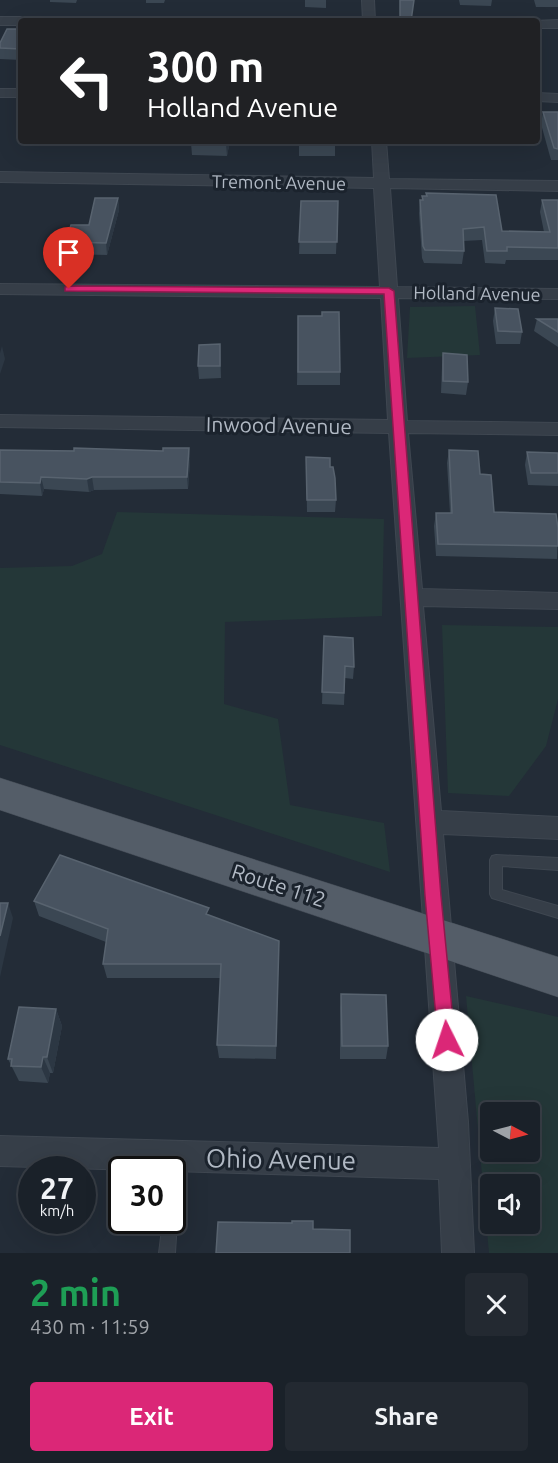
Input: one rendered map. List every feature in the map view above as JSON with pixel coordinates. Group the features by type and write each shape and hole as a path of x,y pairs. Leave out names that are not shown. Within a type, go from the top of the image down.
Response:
{"main road":[{"name":"Route 112","path":"1,797 558,977"}],"street":[{"path":"368,0 369,18"},
{"path":"0,21 18,21"},
{"path":"540,24 558,24"},
{"path":"0,93 18,93"},
{"path":"540,97 558,98"},
{"path":"379,144 398,427 453,1122 458,1253"},
{"name":"Tremont Avenue","path":"0,177 558,186"},
{"name":"Holland Avenue","path":"0,289 558,294"},
{"name":"Inwood Avenue","path":"0,421 558,429"},
{"path":"412,597 558,601"},
{"path":"429,822 558,828"},
{"name":"Ohio Avenue","path":"0,1151 175,1156"},
{"name":"Ohio Avenue","path":"186,1156 453,1164"}],"lane":[{"path":"558,864 496,860 496,894 558,912"},
{"path":"167,1253 169,1234"}],"shaded area":[{"path":"475,306 480,355 407,358 410,307"},
{"path":"117,512 384,519 382,616 225,622 224,704 278,719 290,805 384,823 390,872 0,745 0,568 72,566 102,554"},
{"path":"442,625 558,627 558,699 546,746 509,796 448,793"},
{"path":"466,996 558,1017 558,1253 489,1253 487,1234 540,1234 540,1174 482,1174 481,1162 540,1162 540,1102 480,1102 480,1152"}],"building":[{"path":"400,0 414,0 411,18 400,18"},
{"path":"7,29 18,29 18,49 0,48"},
{"path":"543,112 558,112 558,149 554,148"},
{"path":"426,193 496,195 502,231 550,232 542,200 558,200 558,248 507,247 507,251 487,251 484,227 463,229 464,251 425,250 420,200 423,200 422,196 427,196"},
{"path":"95,198 118,198 106,243 65,242 71,225 89,225"},
{"path":"301,201 338,201 337,242 299,242"},
{"path":"495,308 518,309 522,332 498,331"},
{"path":"322,312 339,312 340,372 298,372 298,316 322,316"},
{"path":"537,319 558,319 558,332"},
{"path":"220,344 220,366 198,366 199,345"},
{"path":"443,353 467,355 468,382 443,381"},
{"path":"74,448 163,451 163,448 189,448 187,477 92,477 87,479 41,477 40,483 0,482 0,450 74,451"},
{"path":"449,450 478,451 480,474 491,475 494,512 556,514 558,546 438,544 436,513 452,513"},
{"path":"527,452 558,453 558,473 531,473"},
{"path":"306,457 330,458 330,467 333,467 335,478 336,500 307,500"},
{"path":"324,636 353,638 354,667 345,666 344,693 322,692"},
{"path":"60,855 209,908 206,914 279,941 276,1046 217,1045 221,964 103,964 108,929 34,901"},
{"path":"0,903 8,903 0,936"},
{"path":"341,994 386,995 388,1046 342,1046"},
{"path":"19,1007 56,1009 47,1057 43,1057 41,1067 11,1066 12,1059 8,1059"},
{"path":"292,1221 313,1221 313,1229 350,1230 350,1253 216,1253 218,1222 292,1223"}],"route":[{"path":"69,289 389,291 433,896 439,938 447,1040"}]}
